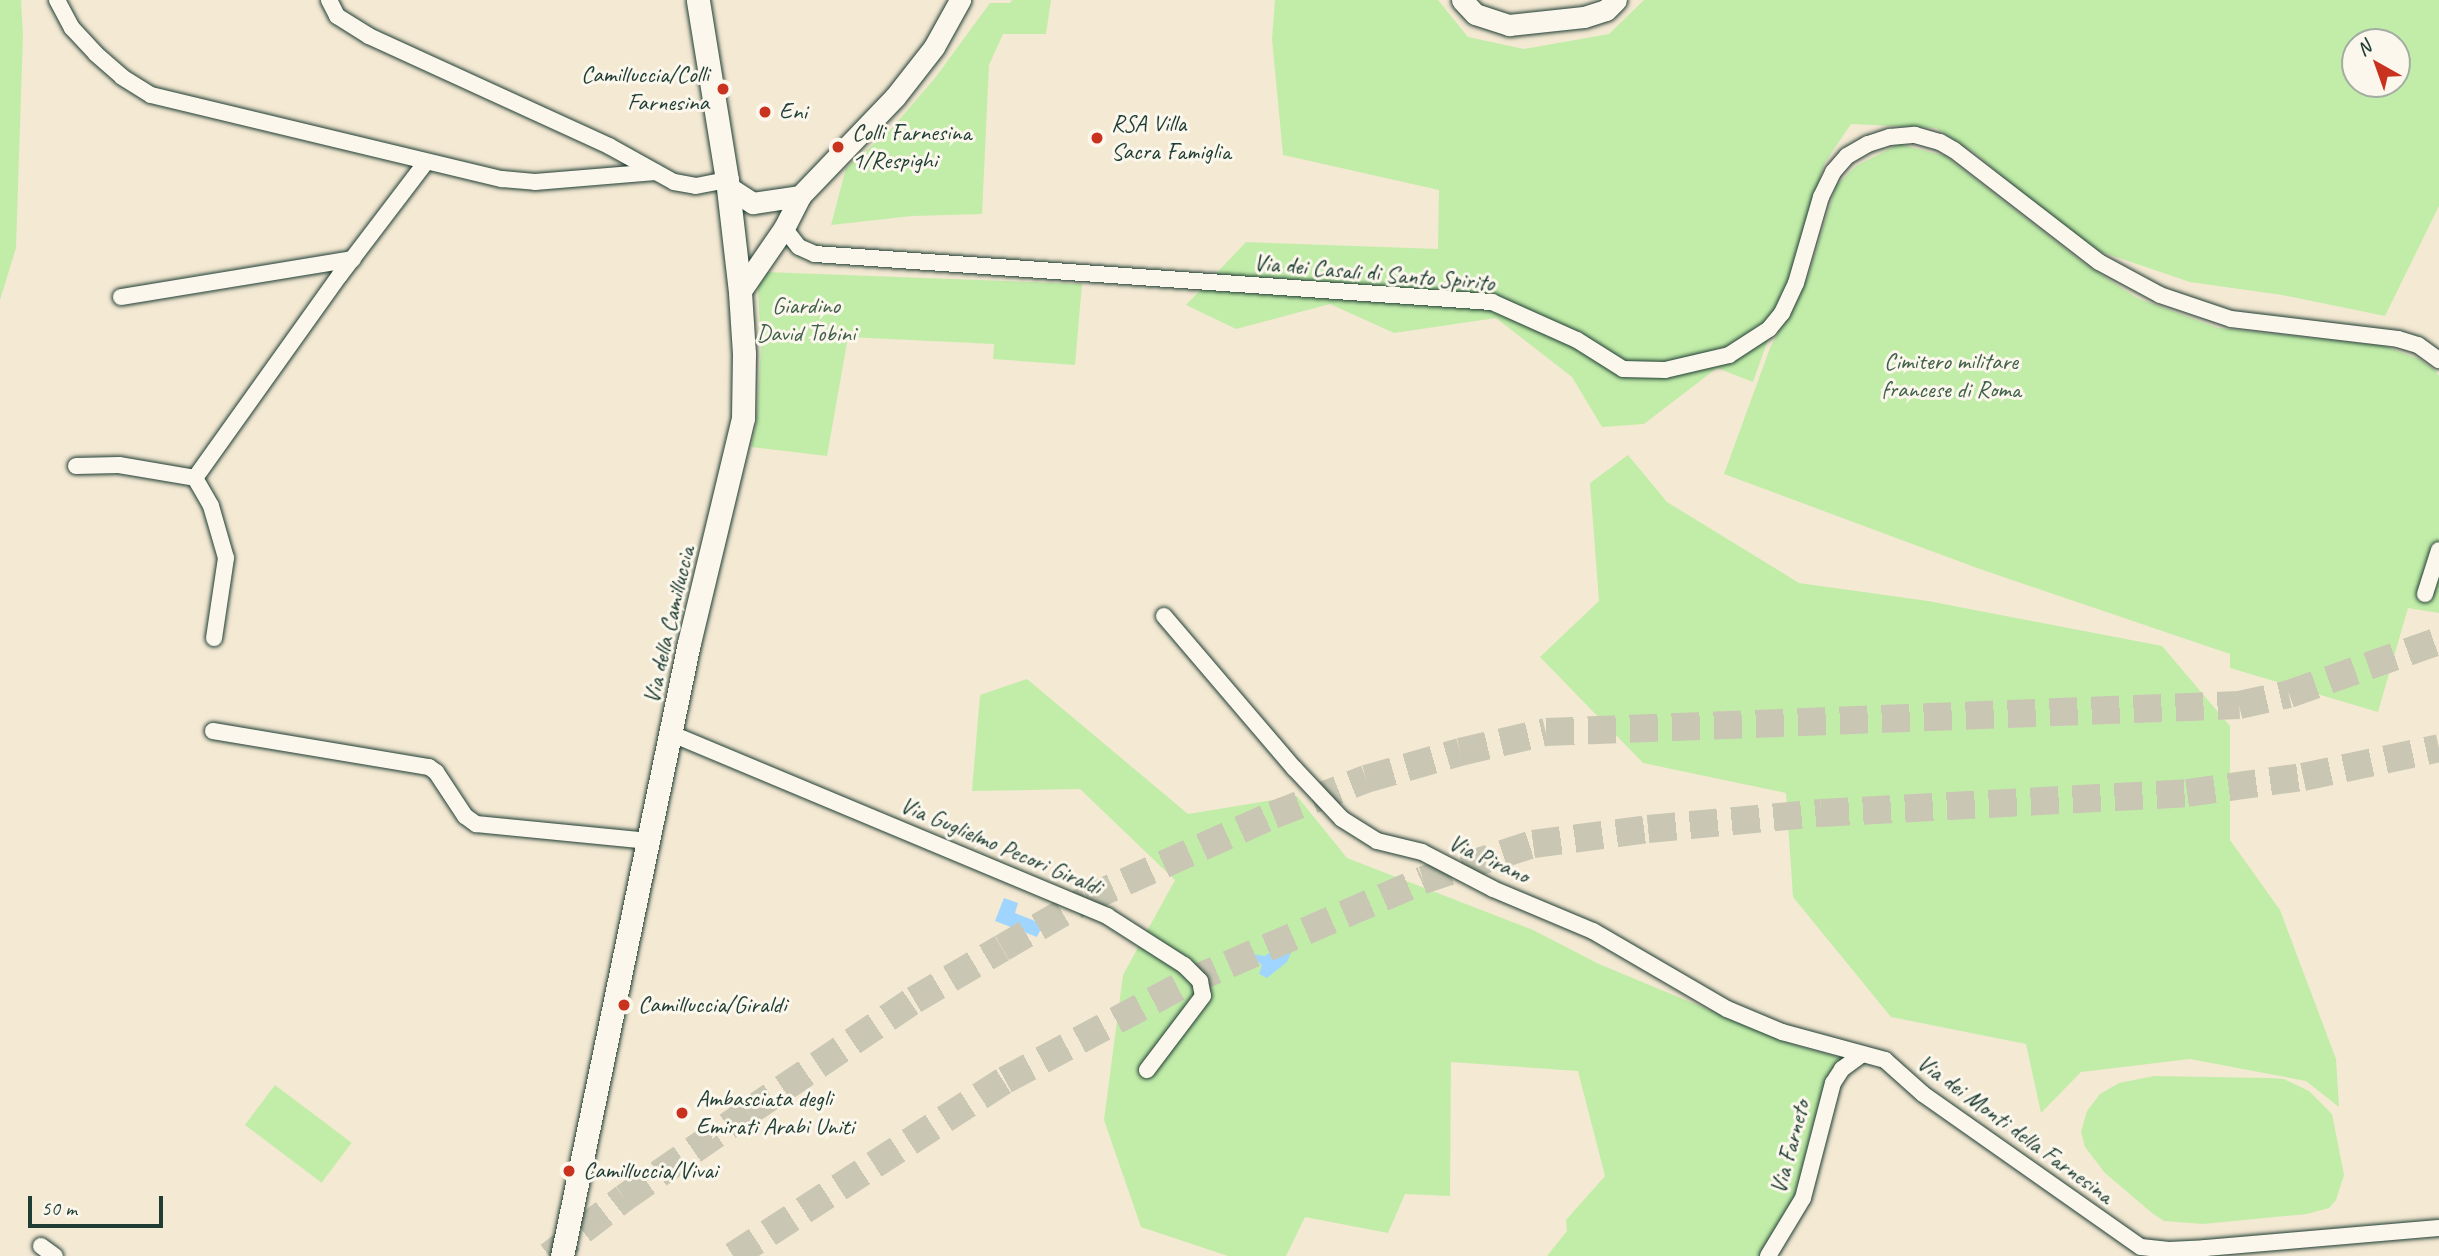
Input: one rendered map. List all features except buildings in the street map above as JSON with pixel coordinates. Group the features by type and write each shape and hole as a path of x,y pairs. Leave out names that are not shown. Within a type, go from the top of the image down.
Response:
{"main road":[{"name":"Via della Camilluccia","path":"562,1256 689,643 741,438 745,384 740,292 728,183 698,0"}],"street":[{"path":"57,0 72,28 96,54 122,77 151,95 426,162 524,182 656,172"},
{"path":"329,0 337,16 369,36 609,146 656,172 689,186 728,183 753,203 800,196"},
{"path":"740,292 784,228 800,196 903,88 948,25 960,0"},
{"path":"1462,0 1475,14 1509,25 1584,17 1606,10 1616,0"},
{"name":"Via dei Casali di Santo Spirito","path":"784,228 799,247 815,254 1492,302 1577,340 1623,369 1665,370 1729,355 1769,329 1782,313 1796,283 1829,177 1857,149 1880,140 1906,135 1940,142 1954,150 2099,262 2160,295 2231,318 2398,339 2418,345 2439,360"},
{"path":"195,478 426,162"},
{"path":"121,297 353,259"},
{"path":"76,466 119,466 195,478"},
{"path":"195,478 211,506 226,558 214,638"},
{"path":"2425,594 2439,550"},
{"name":"Via Pirano","path":"1164,616 1294,768 1342,819 1377,841 1422,852 1493,889 1593,930 1727,1009 1782,1032 1861,1055"},
{"path":"213,731 429,767 436,772 465,816 476,824 649,841"},
{"name":"Via Guglielmo Pecori Giraldi","path":"672,734 1107,916 1184,965 1200,981 1203,996 1147,1070"},
{"name":"Via dei Monti della Farnesina","path":"1861,1055 1869,1054 1885,1060 1923,1094 2137,1252 2439,1228"},
{"name":"Via Farneto","path":"1768,1256 1803,1198 1833,1083 1842,1069 1861,1055"},
{"path":"41,1246 55,1256"}],"green space":[{"path":"0,0 21,0 23,35 16,248 0,300"},
{"path":"1012,0 1051,0 1046,34 1003,34 989,65 982,214 912,216 831,225 846,168 892,128 935,78 990,3 1010,3"},
{"path":"1275,0 1438,0 1468,37 1524,49 1609,34 1644,0 2439,0 2439,206 2385,316 2282,295 2190,282 2084,246 1975,153 1936,128 1851,124 1824,164 1797,258 1753,382 1717,368 1644,424 1602,427 1572,377 1496,318 1394,333 1330,304 1236,329 1186,305 1246,242 1438,249 1439,190 1283,155 1272,39"},
{"name":"Cimitero militare francese di Roma","path":"1899,144 1945,156 2086,265 2137,298 2218,328 2384,346 2419,359 2436,371 2439,376 2439,613 2408,608 2378,712 2230,668 2230,654 1977,568 1724,474 1770,348 1808,277 1836,186 1856,166"},
{"name":"Giardino David Tobini","path":"766,272 1082,284 1075,365 993,359 994,344 848,337 827,456 751,447 757,419 761,346 758,287"},
{"path":"1628,455 1667,502 1799,583 1928,601 2162,646 2230,726 2230,840 2280,910 2336,1059 2339,1107 2306,1081 2190,1059 2081,1072 2041,1113 2026,1044 1891,1017 1793,897 1786,793 1643,763 1540,657 1599,601 1590,483"},
{"path":"1027,679 1188,814 1297,796 1347,858 1533,930 1599,964 1791,1044 1844,1059 1805,1175 1769,1256 1547,1256 1567,1231 1566,1220 1605,1176 1578,1071 1451,1062 1450,1196 1405,1194 1388,1233 1305,1217 1286,1256 1228,1256 1141,1227 1104,1120 1123,975 1175,880 1080,789 972,791 980,695"},
{"path":"2154,1076 2284,1079 2309,1091 2332,1114 2344,1175 2336,1200 2329,1208 2307,1214 2203,1224 2164,1221 2152,1213 2105,1173 2085,1147 2081,1132 2087,1111 2100,1094 2119,1083"},
{"path":"275,1085 352,1143 322,1183 245,1125"}],"water":[{"path":"1004,898 1018,903 1015,913 1043,924 1037,937 995,921"},
{"path":"1289,939 1295,943 1287,962 1267,978 1259,974 1262,965 1252,957 1254,954 1265,956"}],"tunnel":[{"path":"549,1256 624,1198 748,1112 914,1000 1002,948 1087,899 1273,815 1366,779 1460,752 1546,732 2239,705 2289,694 2439,641"},
{"path":"733,1256 1005,1080 1190,981 1423,880 1533,844 1648,829 1821,813 2187,793 2303,777 2439,748"}],"place":[{"name":"Camilluccia/Colli Farnesina","path":"723,89"},
{"name":"Eni","path":"765,112"},
{"name":"RSA Villa Sacra Famiglia","path":"1097,138"},
{"name":"Colli Farnesina 1/Respighi","path":"838,147"},
{"name":"Camilluccia/Giraldi","path":"624,1005"},
{"name":"Ambasciata degli Emirati Arabi Uniti","path":"682,1113"},
{"name":"Camilluccia/Vivai","path":"569,1171"}]}
